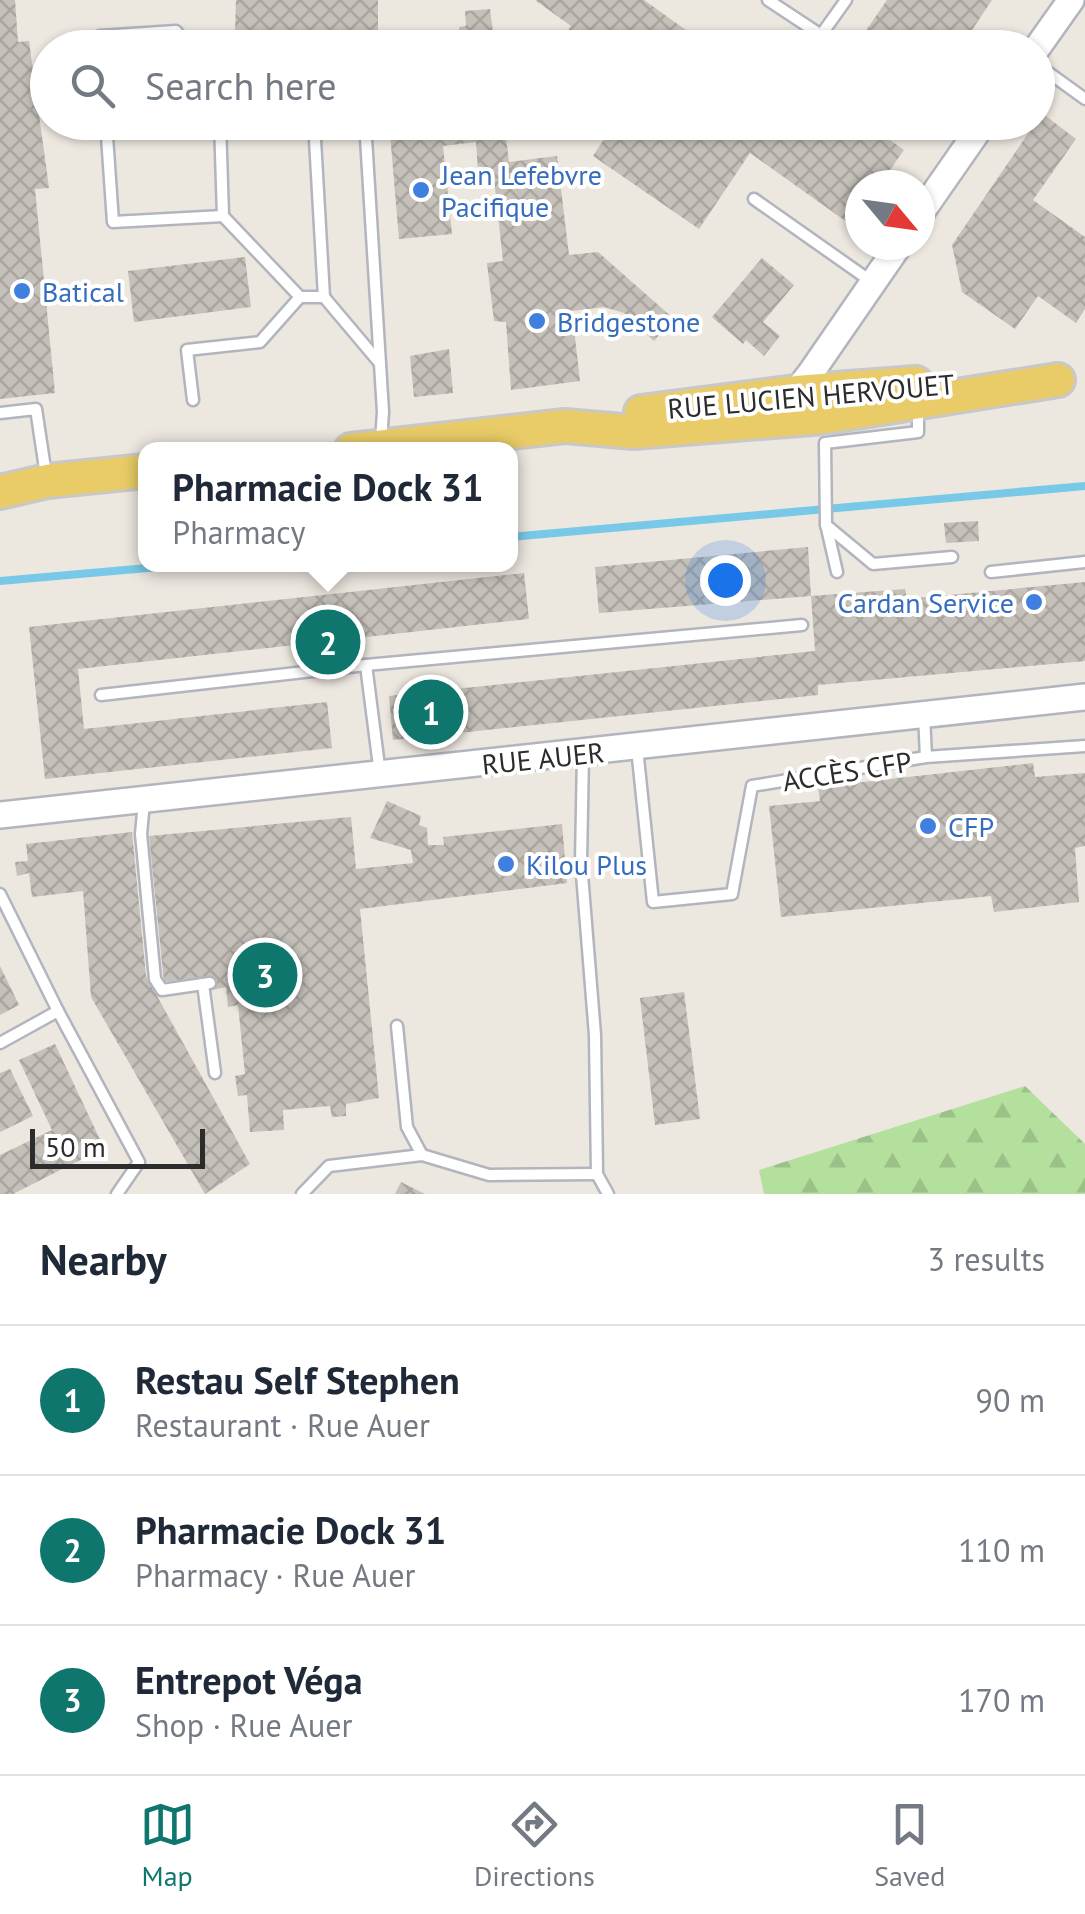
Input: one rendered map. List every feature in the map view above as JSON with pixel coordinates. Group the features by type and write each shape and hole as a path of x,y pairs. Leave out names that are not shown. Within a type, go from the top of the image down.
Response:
{"main road":[{"name":"RUE LUCIEN HERVOUET","path":"565,426 650,410 856,386 1072,380"},
{"name":"RUE LUCIEN HERVOUET","path":"565,426 634,432 709,428 825,417 1072,380"},
{"path":"420,442 565,426"},
{"path":"0,492 47,481 138,472"}],"street":[{"path":"1050,30 1071,0"},
{"path":"935,192 971,140"},
{"path":"709,428 772,410 796,392 887,260"},
{"path":"834,339 842,374 856,386"},
{"name":"RUE AUER","path":"0,815 1085,698"}],"lane":[{"path":"768,0 813,30"},
{"path":"825,30 846,0"},
{"path":"1055,78 1085,100"},
{"path":"107,140 113,222 224,216"},
{"path":"221,140 224,216 300,296 324,298"},
{"path":"315,140 324,298 379,362"},
{"path":"366,140 382,412 369,442"},
{"path":"754,199 872,282"},
{"path":"192,400 187,350 260,342 300,296"},
{"path":"837,572 826,524 824,444 918,432 918,402"},
{"path":"0,413 36,408 47,481"},
{"path":"826,524 873,564 952,557"},
{"path":"991,572 1085,562"},
{"path":"100,694 802,625"},
{"path":"366,665 380,775"},
{"name":"ACCÈS CFP","path":"924,714 926,757"},
{"name":"ACCÈS CFP","path":"637,748 654,902 732,894 752,786 926,757 1085,746"},
{"path":"583,753 581,862 595,1035 597,1174 608,1194"},
{"path":"144,801 141,834 156,979 162,990 207,984 215,1073"},
{"path":"0,894 139,1162 117,1194"},
{"path":"0,1043 58,1011"},
{"path":"398,1026 407,1126 422,1155"},
{"path":"302,1194 329,1166 422,1155 489,1175 597,1174"}],"green space":[{"path":"1025,1086 1085,1144 1085,1194 764,1194 759,1170"}],"building":[{"name":"Batical","path":"0,0 15,0 18,42 29,41 30,48 30,140 42,140 49,188 35,189 55,393 0,399"},
{"path":"236,0 378,0 378,30 235,30"},
{"path":"535,0 644,0 686,30 568,30 571,26"},
{"path":"887,0 992,0 972,30 866,30"},
{"path":"490,9 493,30 459,30 466,26 465,11"},
{"path":"1055,123 1076,139 1033,200 1085,237 1085,309 1076,323 1038,296 1015,329 962,292 952,245 1024,140 1055,140"},
{"path":"391,140 506,140 509,162 557,156 569,255 598,252 673,318 654,341 624,313 604,307 572,311 580,381 511,390 506,322 494,321 487,263 503,261 493,169 478,171 476,142 443,146 452,234 399,239"},
{"path":"603,140 890,140 904,150 890,170 845,170 845,221 750,153 699,229 593,156"},
{"path":"245,257 251,307 134,322 128,271"},
{"path":"762,258 794,285 763,322 780,336 764,356 712,317"},
{"path":"449,349 453,393 414,397 410,356"},
{"path":"978,521 979,541 946,543 944,523"},
{"path":"808,547 811,596 599,613 595,567"},
{"path":"524,573 529,619 78,669 84,729 327,702 332,748 45,779 29,627"},
{"path":"1085,582 1085,661 818,685 818,695 393,740 389,696 815,651 811,596 905,589 907,599"},
{"name":"CFP","path":"1033,763 1035,777 1085,773 1085,846 1075,848 1079,902 994,912 991,896 781,917 769,806 820,801 818,787"},
{"path":"387,801 421,816 419,825 427,828 428,845 444,845 443,837 562,824 567,883 360,909 379,1098 346,1104 346,1116 332,1117 330,1106 283,1110 284,1130 250,1132 247,1095 238,1096 235,1076 245,1074 238,1005 228,1007 226,987 212,990 209,976 164,982 149,836 351,817 356,869 413,863 411,850 370,838"},
{"path":"132,832 146,976 250,1164 205,1194 91,997 83,891 32,897 29,873 17,876 15,862 28,861 26,844"},
{"path":"0,966 19,1005 0,1015"},
{"path":"684,992 700,1119 655,1125 640,998"},
{"path":"55,1044 104,1148 13,1194 0,1194 0,1155 52,1130 19,1060"},
{"path":"10,1069 33,1116 0,1132 0,1073"},
{"path":"401,1182 425,1194 395,1194"}],"waterway":[{"path":"518,536 1085,486"},
{"path":"0,581 138,569"}],"place":[{"name":"Jean Lefebvre Pacifique","path":"421,190"},
{"name":"Batical","path":"22,291"},
{"name":"Bridgestone","path":"537,321"},
{"name":"Cardan Service","path":"1034,602"},
{"name":"Pharmacie Dock 31","path":"328,642"},
{"name":"Restau Self Stephen","path":"431,712"},
{"name":"CFP","path":"928,826"},
{"name":"Kilou Plus","path":"506,864"},
{"name":"Entrepot Véga","path":"265,975"}]}
